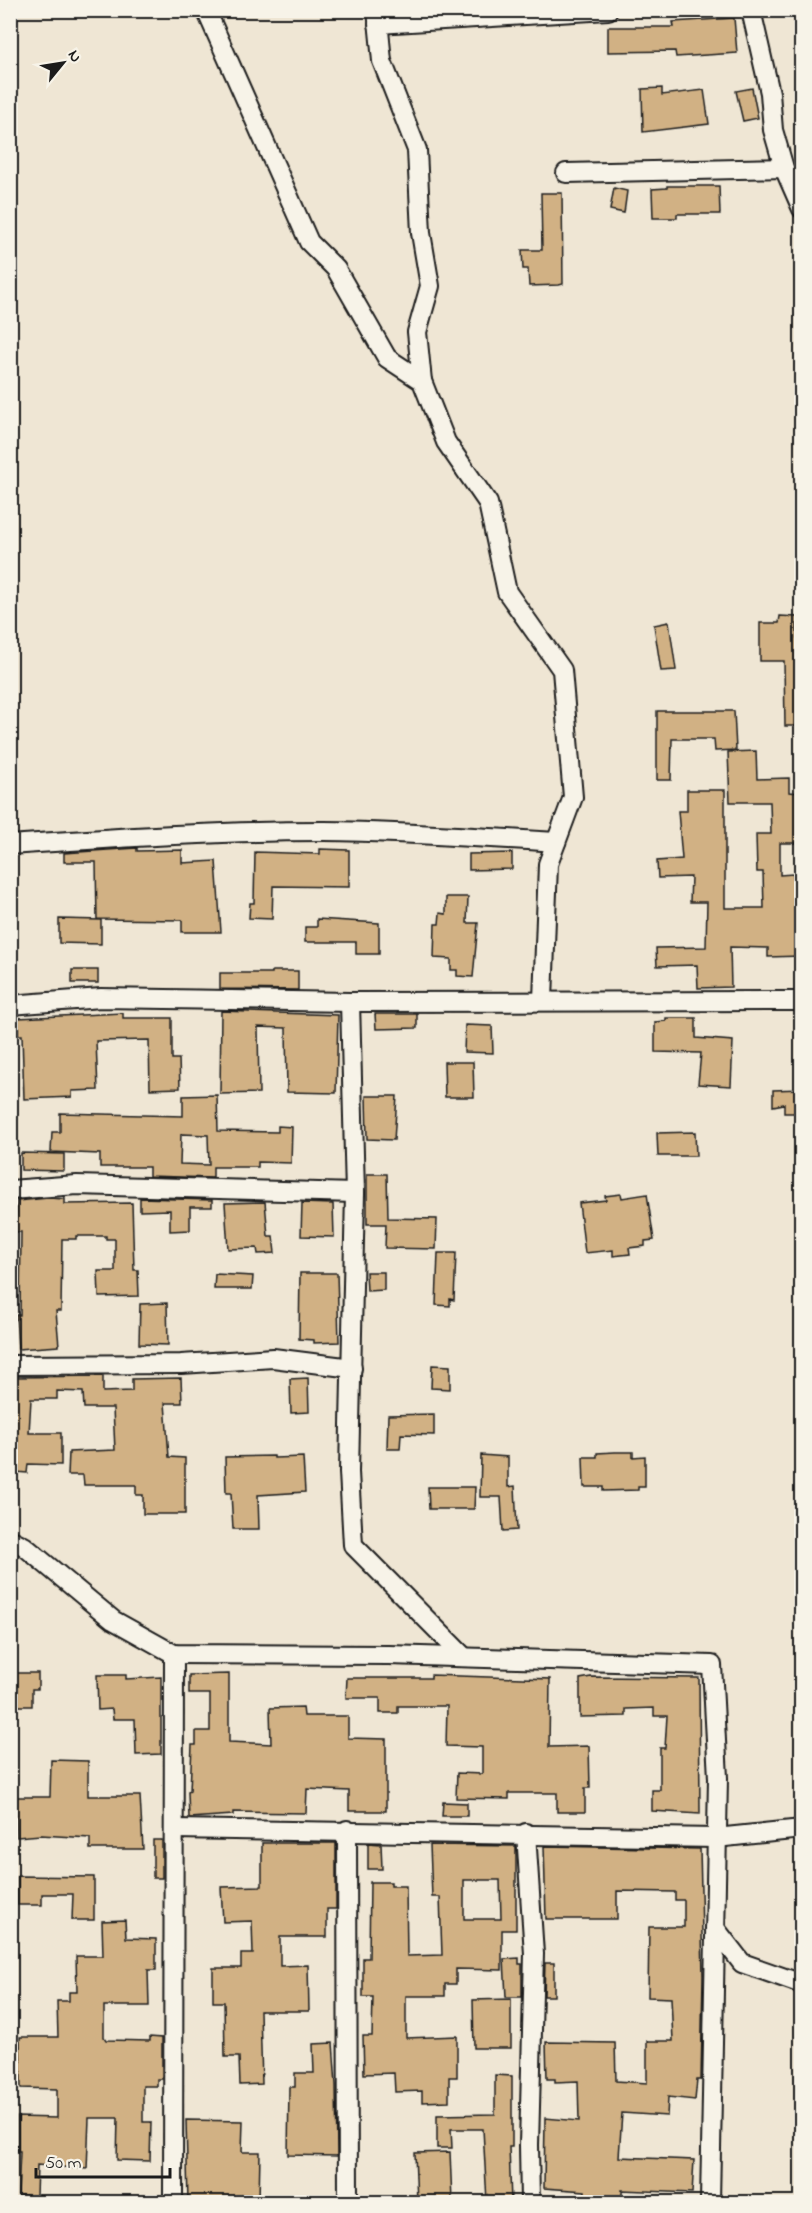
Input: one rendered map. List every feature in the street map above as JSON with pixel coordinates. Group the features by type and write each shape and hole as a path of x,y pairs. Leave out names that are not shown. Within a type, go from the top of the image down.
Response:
{"street":[{"path":"206,10 309,242 336,269 387,358 422,381"},
{"path":"543,1000 548,864 573,797 562,670 507,592 488,504 446,442 422,381 417,332 430,286 421,233 417,150 382,61 378,17 608,10"},
{"path":"751,10 770,93 773,130 784,168 801,209"},
{"path":"566,173 784,168"},
{"path":"10,845 148,836 322,831 436,833 556,842"},
{"path":"10,1005 101,998 350,1002 801,1001"},
{"path":"350,1002 355,1193 349,1472 352,1545 464,1657"},
{"path":"10,1190 77,1185 355,1193"},
{"path":"10,1365 181,1364 273,1358 352,1368"},
{"path":"10,1539 24,1546 113,1620 174,1653 464,1657 712,1665 718,1778 710,2202"},
{"path":"173,2202 174,1653"},
{"path":"175,1829 347,1830 716,1838 801,1829"},
{"path":"347,1830 348,2202"},
{"path":"526,1833 534,1954 528,2145 530,2202"},
{"path":"714,1928 742,1963 801,1984"}],"building":[{"path":"734,18 737,53 676,57 675,51 608,52 608,27 674,27 673,22"},
{"path":"662,88 662,95 704,90 709,124 643,132 642,89"},
{"path":"752,88 758,118 743,121 736,91"},
{"path":"667,186 719,186 720,214 677,214 677,218 653,218 652,189 667,188"},
{"path":"614,188 627,191 624,213 610,210"},
{"path":"541,193 562,193 563,284 529,286 528,269 523,269 522,250 542,250"},
{"path":"780,616 797,617 797,638 801,638 801,726 785,726 784,661 760,661 760,623 779,623"},
{"path":"669,622 676,670 661,671 654,625"},
{"path":"657,711 734,711 736,750 715,751 714,739 672,739 671,780 657,780"},
{"path":"756,751 757,779 789,778 789,792 801,793 801,843 780,843 780,875 793,874 794,879 801,878 801,956 768,957 768,948 730,947 731,987 698,988 697,965 657,966 656,948 706,947 707,902 690,902 691,877 658,878 657,861 682,859 678,811 687,811 687,790 725,790 725,908 764,908 763,872 757,872 756,834 771,834 770,802 730,802 728,752"},
{"path":"137,848 137,851 182,850 182,863 216,861 221,932 182,932 182,920 97,919 96,862 64,862 64,853"},
{"path":"320,849 349,850 349,887 273,886 272,919 249,918 250,903 254,903 255,852 320,854"},
{"path":"512,853 512,869 469,870 469,854"},
{"path":"446,897 468,897 467,923 478,923 473,977 457,976 457,970 451,970 451,959 434,958 435,924 439,924 440,913 446,914"},
{"path":"59,919 101,920 101,944 59,943"},
{"path":"317,919 379,923 379,954 356,954 356,942 305,942 305,927 317,927"},
{"path":"72,970 98,970 98,983 72,983"},
{"path":"272,971 298,971 298,990 220,989 220,973 272,973"},
{"path":"221,1011 338,1015 336,1093 287,1092 286,1028 258,1027 259,1093 220,1094"},
{"path":"123,1013 123,1018 172,1018 172,1059 179,1059 180,1088 150,1089 149,1040 96,1041 98,1090 72,1091 72,1097 24,1099 22,1035 18,1035 18,1018"},
{"path":"375,1014 417,1014 417,1028 376,1029"},
{"path":"666,1018 696,1018 696,1038 733,1041 731,1086 698,1084 701,1053 655,1052 655,1022 666,1021"},
{"path":"465,1025 492,1026 493,1053 464,1052"},
{"path":"444,1062 473,1062 474,1097 445,1097"},
{"path":"801,1089 801,1113 784,1113 784,1104 773,1106 773,1090"},
{"path":"217,1095 218,1131 278,1132 278,1126 292,1127 291,1163 258,1162 258,1167 213,1167 213,1178 149,1176 149,1167 100,1167 100,1154 51,1152 52,1132 60,1132 60,1113 183,1116 183,1096","holes":["181,1134 208,1135 209,1165 180,1164"]},
{"path":"366,1096 397,1096 394,1140 367,1139"},
{"path":"695,1132 696,1156 658,1156 657,1133"},
{"path":"21,1153 64,1154 64,1171 21,1170"},
{"path":"367,1174 387,1174 388,1218 437,1219 436,1249 385,1248 386,1224 367,1224"},
{"path":"621,1194 622,1198 647,1194 654,1240 645,1241 645,1246 629,1248 630,1254 613,1256 613,1250 585,1253 579,1203 606,1200 605,1196"},
{"path":"140,1198 212,1200 212,1207 190,1207 190,1230 170,1231 170,1210 140,1211"},
{"path":"65,1199 65,1204 132,1203 134,1270 138,1270 139,1296 99,1297 98,1271 115,1271 115,1239 106,1239 106,1236 76,1236 76,1239 62,1239 61,1311 56,1311 59,1346 18,1349 16,1315 20,1315 21,1232 16,1232 17,1201"},
{"path":"265,1202 268,1236 273,1236 275,1253 258,1254 257,1248 228,1249 225,1203"},
{"path":"302,1203 333,1204 334,1237 301,1236"},
{"path":"438,1253 456,1253 454,1300 450,1299 450,1306 436,1305"},
{"path":"366,1272 384,1272 384,1290 367,1291"},
{"path":"300,1273 337,1273 339,1342 314,1343 314,1340 299,1339"},
{"path":"215,1274 253,1276 252,1289 214,1289"},
{"path":"167,1303 168,1345 139,1344 140,1304"},
{"path":"432,1365 450,1366 450,1389 431,1388"},
{"path":"103,1376 103,1392 132,1391 132,1379 181,1378 182,1403 165,1403 169,1457 185,1458 185,1514 143,1514 143,1495 136,1495 136,1485 84,1485 83,1475 68,1475 69,1452 115,1450 113,1408 84,1408 83,1392 57,1391 57,1399 31,1399 29,1433 61,1433 61,1465 28,1464 27,1473 16,1472 16,1433 13,1433 15,1377"},
{"path":"308,1378 309,1412 291,1413 290,1379"},
{"path":"434,1414 434,1435 401,1434 400,1449 387,1449 388,1415"},
{"path":"633,1452 633,1457 645,1456 645,1487 638,1487 638,1490 603,1491 603,1487 584,1487 583,1457 597,1457 597,1453"},
{"path":"481,1455 508,1457 508,1487 515,1486 517,1530 503,1531 501,1497 480,1497"},
{"path":"274,1456 274,1458 303,1457 305,1492 258,1495 259,1529 233,1529 231,1493 226,1493 225,1457"},
{"path":"428,1487 475,1487 474,1509 429,1509"},
{"path":"15,1673 38,1673 38,1689 32,1689 32,1706 15,1706"},
{"path":"229,1674 229,1742 271,1744 270,1708 303,1707 304,1716 348,1716 348,1738 386,1739 386,1811 349,1811 349,1791 307,1789 306,1813 233,1812 233,1815 189,1818 188,1792 190,1791 192,1745 196,1745 196,1731 210,1731 210,1694 189,1694 189,1675"},
{"path":"97,1675 126,1675 126,1679 161,1677 161,1754 136,1755 135,1719 113,1719 112,1709 98,1710"},
{"path":"431,1675 550,1679 549,1747 589,1746 590,1788 585,1788 585,1812 557,1812 557,1793 509,1793 509,1799 456,1798 457,1773 482,1774 482,1747 446,1746 447,1706 398,1706 398,1713 380,1713 380,1698 346,1698 347,1678 431,1678"},
{"path":"591,1677 699,1678 700,1814 652,1811 652,1790 660,1790 660,1748 665,1748 667,1716 654,1716 654,1708 626,1709 626,1716 580,1717 580,1679"},
{"path":"51,1760 88,1761 88,1796 140,1796 143,1849 90,1849 90,1838 41,1835 17,1837 16,1797 50,1797"},
{"path":"443,1802 467,1803 467,1816 442,1816"},
{"path":"153,1840 162,1840 162,1878 153,1878"},
{"path":"262,1843 336,1843 336,1909 327,1909 327,1937 280,1937 280,1966 308,1965 309,2011 260,2011 262,2084 240,2085 239,2057 225,2057 224,2002 213,2002 213,1968 241,1968 241,1954 253,1954 252,1921 223,1922 221,1887 262,1886"},
{"path":"368,1843 381,1844 382,1869 368,1869"},
{"path":"430,1845 516,1846 516,1930 502,1930 502,1970 456,1969 456,1984 445,1984 445,1996 406,1996 406,2038 457,2036 457,2077 449,2077 449,2101 422,2102 422,2091 395,2092 394,2073 364,2074 363,2036 372,2036 373,1997 363,1997 363,1958 369,1958 370,1882 391,1882 391,1886 406,1886 407,1956 442,1955 440,1897 432,1897","holes":["464,1880 500,1880 501,1919 464,1919"]},
{"path":"544,1846 700,1849 703,1976 701,2080 697,2080 695,2100 668,2097 667,2116 622,2113 619,2157 694,2160 692,2193 622,2190 622,2202 584,2202 585,2191 544,2188 545,2118 579,2121 578,2081 555,2082 555,2079 547,2079 546,2042 615,2043 616,2081 647,2083 647,2041 673,2041 671,1998 648,1997 649,1927 684,1927 684,1900 675,1900 675,1892 617,1891 617,1919 546,1919"},
{"path":"18,1876 94,1877 94,1920 72,1920 73,1894 42,1894 42,1905 18,1905"},
{"path":"125,1920 126,1938 156,1939 156,1970 148,1970 149,2006 104,2006 104,2037 106,2040 150,2041 150,2037 162,2038 162,2079 157,2079 157,2086 143,2086 143,2122 151,2122 150,2161 117,2160 118,2118 89,2118 87,2169 37,2165 36,2196 18,2195 20,2151 18,2151 18,2117 57,2118 57,2089 21,2088 20,2037 58,2037 57,2001 69,2001 69,1992 77,1992 76,1956 103,1956 102,1921"},
{"path":"519,1958 519,1964 522,1964 522,1997 506,1997 504,1959"},
{"path":"545,1963 554,1963 554,1996 544,1996"},
{"path":"511,1999 511,2048 474,2048 473,2000"},
{"path":"333,2043 337,2156 288,2155 289,2087 295,2087 295,2073 314,2073 313,2044"},
{"path":"495,2075 512,2076 512,2147 509,2147 511,2202 487,2202 483,2129 451,2129 452,2148 437,2148 437,2115 495,2114"},
{"path":"186,2120 243,2121 242,2152 260,2152 259,2200 188,2202"},
{"path":"450,2152 452,2201 417,2202 415,2153"}]}
